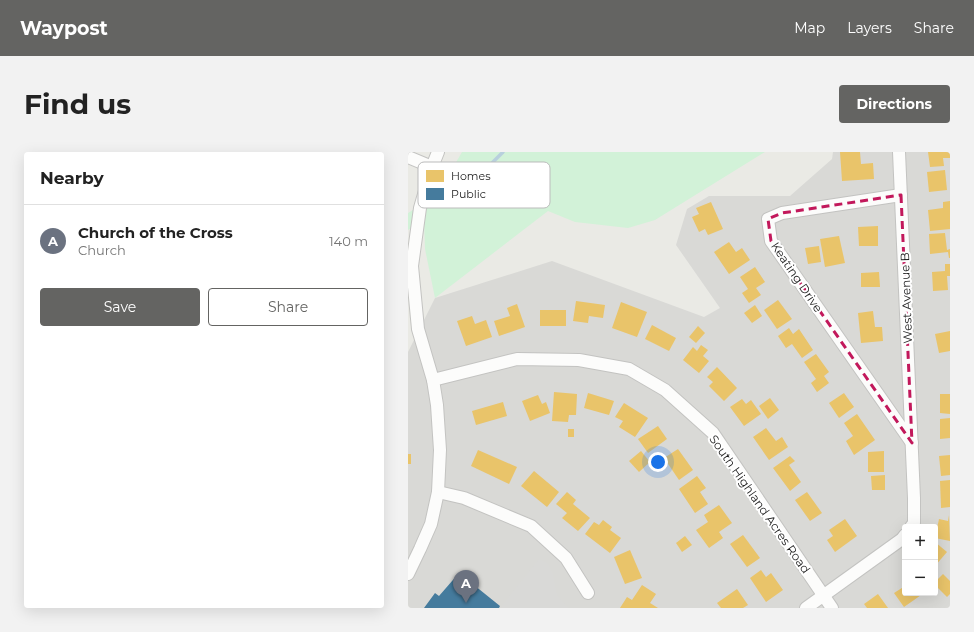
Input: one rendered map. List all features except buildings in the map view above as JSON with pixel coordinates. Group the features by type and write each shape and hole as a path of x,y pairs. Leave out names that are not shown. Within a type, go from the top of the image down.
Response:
{"street":[{"path":"434,162 438,152"},
{"name":"West Avenue B","path":"899,152 912,444 913,524"},
{"path":"408,158 419,162"},
{"name":"Keating Drive","path":"901,195 782,213 768,219 771,242 912,444"},
{"path":"408,574 431,524 438,492 440,450 437,405 433,380 418,329 412,266 420,208"},
{"name":"South Highland Acres Road","path":"433,380 517,358 579,360 629,369 665,390 713,434 832,608"},
{"path":"438,492 464,498 531,526 566,558 588,593"},
{"path":"806,608 902,539"}],"highlighted area":[{"path":"901,195 912,443 771,241 768,219 782,213"}],"shaded area":[{"path":"833,152 950,152 950,608 408,608 408,352 435,298 552,261 704,317 720,308 676,245 687,209 709,196 790,196 832,159"},
{"path":"539,559 547,563 553,575 557,595 568,608 500,608"}],"green space":[{"path":"462,152 765,152 655,220 628,228 575,222 548,211 435,298 425,249 424,220 408,230 408,213 418,207 418,208 550,208 550,162 456,162"}],"waterway":[{"path":"493,162 503,152"}],"place":[{"name":"Church of the Cross","path":"466,603"}]}
